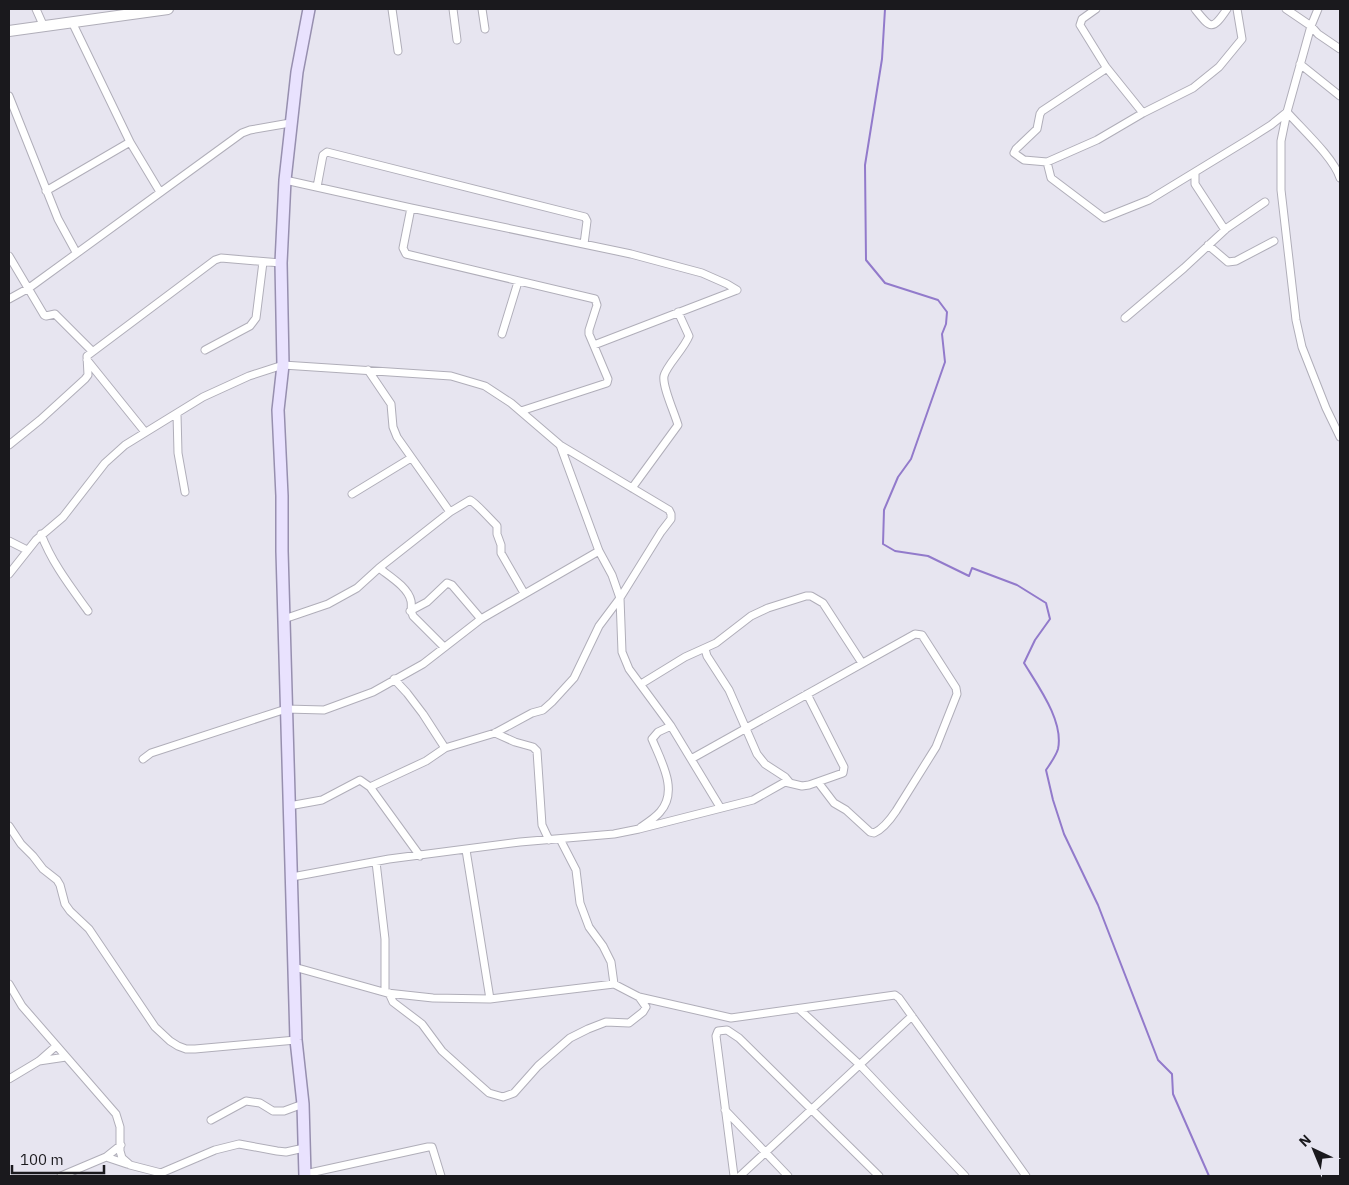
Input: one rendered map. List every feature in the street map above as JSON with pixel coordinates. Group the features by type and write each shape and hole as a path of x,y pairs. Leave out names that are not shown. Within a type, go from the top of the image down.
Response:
{"main road":[{"path":"305,1175 303,1104 296,1040 282,496 278,410 283,365 281,264 284,180 297,72 309,9"}],"street":[{"path":"36,9 44,27"},
{"path":"9,31 145,10 168,9"},
{"path":"392,9 398,51"},
{"path":"453,9 457,40"},
{"path":"482,9 485,29"},
{"path":"1096,9 1082,19 1080,25 1106,67 1143,113"},
{"path":"1194,9 1209,24 1213,25 1217,24 1227,9"},
{"path":"1106,67 1042,111 1037,130 1014,153 1024,160 1047,162 1097,140 1143,113 1186,93 1218,67 1242,40 1237,9"},
{"path":"1286,9 1340,49"},
{"path":"1318,9 1311,26 1286,112 1281,141 1281,190 1296,320 1302,347 1340,437"},
{"path":"72,22 130,142 160,192"},
{"path":"1300,64 1340,96"},
{"path":"9,96 58,219 76,252"},
{"path":"1047,162 1051,178 1104,218 1149,200 1271,125 1286,112"},
{"path":"1286,112 1330,161 1340,178"},
{"path":"9,299 29,288 242,133 290,123"},
{"path":"46,191 130,142"},
{"path":"317,187 323,155 327,152 584,216 587,221 584,244"},
{"path":"1194,173 1196,184 1225,230"},
{"path":"284,180 631,254 702,273 737,290 594,345"},
{"path":"1125,318 1225,230 1265,202"},
{"path":"411,208 403,248 406,254 594,299 597,305 589,330 608,379 606,383 521,411"},
{"path":"1208,245 1228,262 1236,260 1274,241"},
{"path":"9,256 44,315 56,314 92,351"},
{"path":"9,444 40,420 85,379 88,375 87,356 92,351 214,260 221,258 281,264"},
{"path":"205,350 250,326 256,318 263,262"},
{"path":"502,334 518,282"},
{"path":"632,488 678,424 664,383 664,375 686,343 688,336 678,312"},
{"path":"87,360 145,432"},
{"path":"9,574 41,534 63,517 105,463 125,445 204,397 230,384 283,365 451,376 484,386 521,411 560,445 669,510 671,518 620,598 599,626 574,678 543,710 532,713 495,733 445,748 426,761 370,787"},
{"path":"368,370 391,404 394,432 410,458 450,512"},
{"path":"177,414 178,453 185,492"},
{"path":"560,445 599,551 612,575 620,598 622,652 629,669 671,726 720,807"},
{"path":"352,494 410,458"},
{"path":"284,618 328,604 357,588 466,501 473,501 497,526 497,534 502,545 501,553 524,593"},
{"path":"41,534 49,555 58,570 88,611"},
{"path":"9,541 27,550"},
{"path":"143,759 152,753 286,709 331,709 373,692 423,664 481,619 599,551"},
{"path":"380,568 408,594 411,602 410,611 413,616 444,647"},
{"path":"410,611 427,602 447,583 452,585 481,619"},
{"path":"641,684 685,657 706,649 751,616 775,606 811,596 823,603 862,663"},
{"path":"691,759 862,663 918,633 922,635 956,688 957,694 936,747 896,812 878,832 870,832 846,810 834,803 818,782"},
{"path":"706,649 707,656 729,690 757,754 765,764 785,776 790,782"},
{"path":"394,680 423,714 445,748"},
{"path":"292,877 420,856 535,841 614,834 753,800 785,782 802,786 843,773 844,770 807,694"},
{"path":"639,829 660,812 667,798 667,776 652,739 658,732 671,726"},
{"path":"495,733 515,742 533,747 537,751 542,825 549,840"},
{"path":"289,806 322,800 360,780 370,787 420,856"},
{"path":"535,841 542,825"},
{"path":"9,826 21,844 43,869 57,880 65,904 89,929 155,1027 170,1040 186,1049 195,1049 296,1040"},
{"path":"560,839 576,870 580,904 589,927 603,946 611,962 614,984"},
{"path":"466,850 490,998"},
{"path":"376,862 385,939 387,993 394,1002 422,1024 442,1051 489,1093 503,1097 514,1093 538,1066 570,1038 606,1022 629,1023 643,1012 646,1007 639,997"},
{"path":"294,968 387,993 433,998 490,998 614,984 639,997 731,1018 895,995 900,998 1026,1176"},
{"path":"9,984 22,1006 116,1114 120,1127 120,1151 122,1158 130,1166"},
{"path":"799,1009 860,1065 964,1176"},
{"path":"740,1176 912,1016"},
{"path":"734,1176 716,1036 718,1030 726,1030 739,1038 879,1176"},
{"path":"9,1078 39,1061 56,1046"},
{"path":"39,1061 66,1057"},
{"path":"211,1120 246,1101 260,1103 273,1111 284,1111 303,1104"},
{"path":"725,1110 788,1176"},
{"path":"106,1158 161,1173 233,1144 286,1152 304,1148"},
{"path":"61,1176 106,1158 120,1145"},
{"path":"305,1175 428,1147 433,1150 442,1176"}],"waterway":[{"path":"885,9 882,59 865,165 866,260 885,283 938,300 947,312 946,324 942,334 945,362 911,459 898,477 884,510 883,544 895,551 928,556 969,576 972,568 1017,585 1046,603 1050,619 1035,640 1024,663 1048,704 1057,727 1058,749 1046,770 1053,800 1064,834 1098,905 1158,1060 1172,1074 1173,1094 1209,1176"}]}
